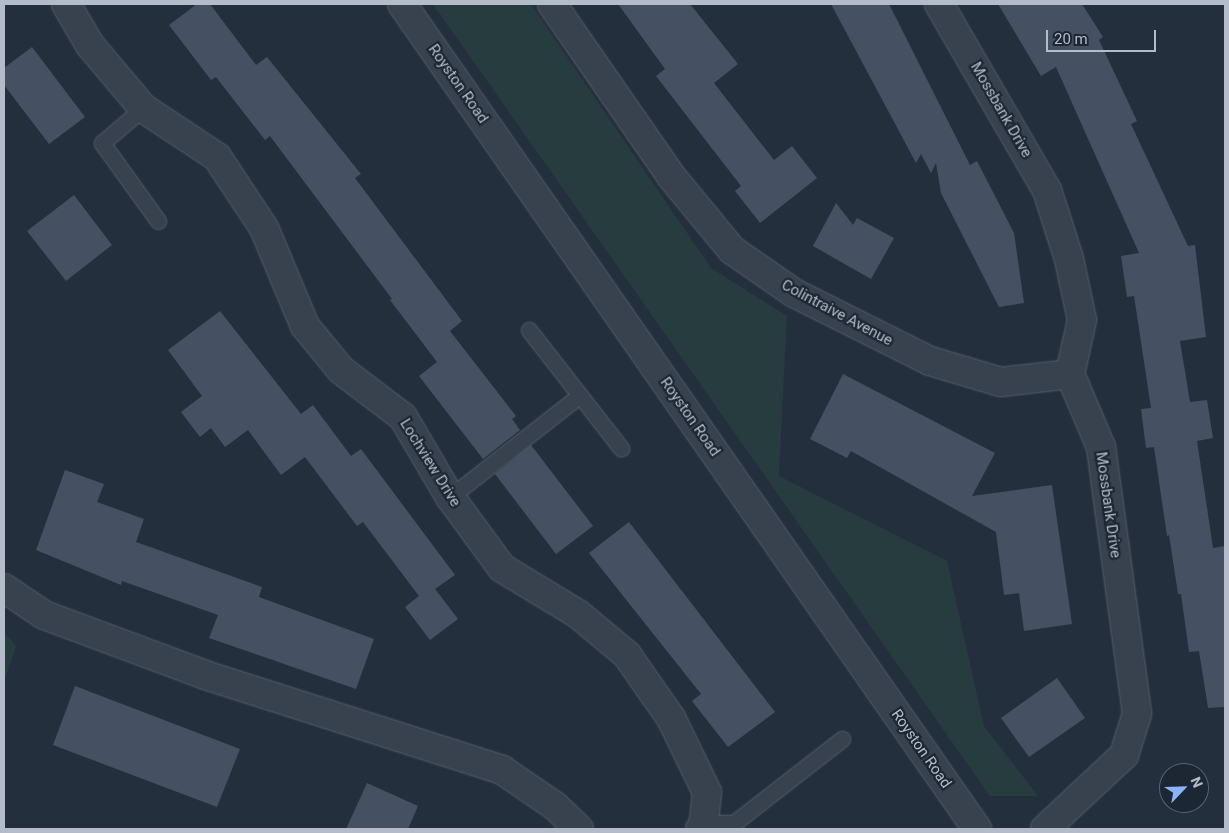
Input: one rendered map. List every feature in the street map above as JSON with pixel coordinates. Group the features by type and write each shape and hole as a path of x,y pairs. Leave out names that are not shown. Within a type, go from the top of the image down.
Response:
{"street":[{"name":"Lochview Drive","path":"66,4 90,45 143,108 217,157 264,228 305,326 341,370 403,417 450,497 502,568 578,614 627,655 671,718 708,792 702,826"},
{"name":"Royston Road","path":"402,4 977,829"},
{"name":"Colintraive Avenue","path":"552,4 671,176 732,250 794,293 930,361 1001,382 1070,374"},
{"name":"Mossbank Drive","path":"938,4 1047,190 1069,259 1082,320 1070,374 1100,447 1137,714 1124,755 1045,829"},
{"path":"4,588 44,615 205,675 502,770 555,806 579,829"}],"lane":[{"path":"143,108 102,143 158,221"},
{"path":"529,330 621,448"},
{"path":"450,497 580,395"},
{"path":"702,826 734,823 842,739"}],"green space":[{"path":"433,4 531,4 711,268 787,316 779,476 947,561 984,726 1038,796 990,796"},
{"path":"4,632 16,646 4,682"}],"building":[{"path":"197,4 210,4 256,65 267,57 361,174 355,178 462,321 450,331 516,416 512,419 520,430 483,459 419,376 437,362 390,300 392,299 270,136 265,140 216,77 211,80 169,25"},
{"path":"618,4 690,4 738,64 714,83 774,160 792,146 817,178 760,223 735,191 741,186 656,76 665,69"},
{"path":"831,4 889,4 970,165 977,161 1014,233 1024,303 999,307 941,193 936,163 931,173 921,154 916,163"},
{"path":"998,4 1082,4 1103,37 1099,40 1137,121 1131,124 1188,246 1195,245 1206,337 1180,341 1190,402 1207,400 1213,438 1197,441 1213,548 1225,546 1225,707 1208,708 1199,651 1189,652 1181,594 1178,594 1169,535 1167,536 1154,447 1146,448 1141,409 1151,408 1134,296 1127,297 1121,256 1139,253 1056,67 1041,76"},
{"path":"32,47 85,117 49,144 4,85 4,68"},
{"path":"74,195 112,245 66,281 27,231"},
{"path":"836,203 853,225 857,218 894,238 871,279 813,246"},
{"path":"220,311 301,414 313,405 351,456 361,449 455,575 435,589 458,619 430,640 405,607 419,596 363,522 357,526 305,457 281,475 248,430 225,447 211,428 200,437 181,412 202,396 168,350"},
{"path":"843,374 995,453 972,496 1052,485 1072,624 1024,631 1019,593 1004,595 996,532 851,451 847,458 810,439"},
{"path":"531,445 593,526 556,554 495,474"},
{"path":"65,470 104,484 97,502 144,519 136,542 262,587 259,597 374,639 356,689 209,638 218,615 122,581 121,585 36,550"},
{"path":"629,522 775,712 728,747 692,701 701,694 589,553"},
{"path":"1057,678 1085,718 1029,757 1001,718"},
{"path":"75,686 240,749 217,807 53,745"},
{"path":"367,783 418,806 408,829 346,829"}]}
